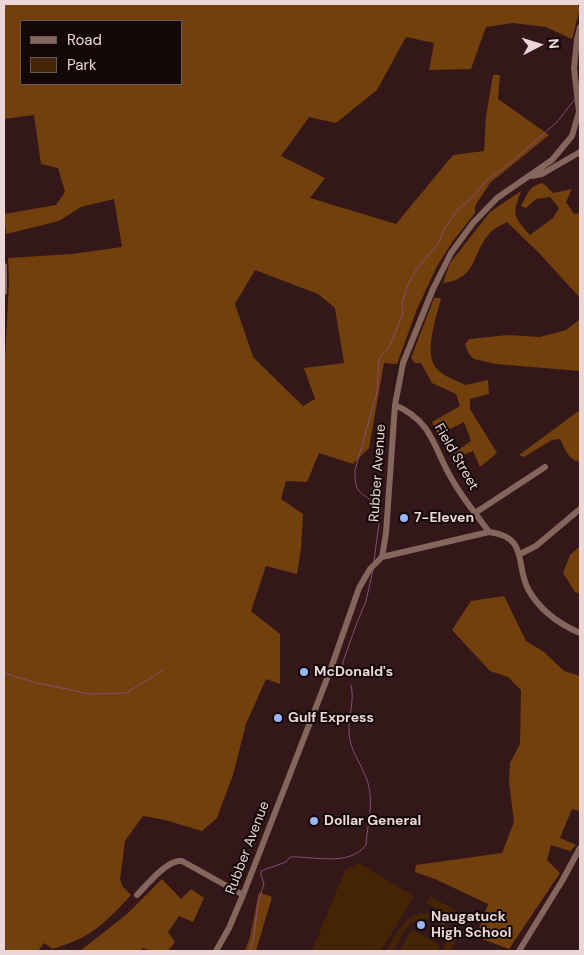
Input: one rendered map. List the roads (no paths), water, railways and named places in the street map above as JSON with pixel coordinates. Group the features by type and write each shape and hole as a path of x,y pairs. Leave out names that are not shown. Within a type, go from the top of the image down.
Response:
{"street":[{"name":"Rubber Avenue","path":"216,951 229,928 243,895 330,672 359,588 370,569 380,557 386,538 395,405 403,363 433,289 451,253 473,223 498,198 552,160 572,136 578,112 574,68 580,27"},
{"path":"529,177 542,174 580,152"},
{"path":"4,266 4,292"},
{"name":"Field Street","path":"395,405 413,414 433,437 452,480 489,532 508,539 520,554"},
{"path":"475,513 545,467"},
{"path":"580,509 536,546 520,554 525,582 537,603 554,620 580,633"},
{"path":"380,557 489,532"},
{"path":"519,951 580,848"},
{"path":"137,895 166,866 176,860 182,861 243,895"}],"waterway":[{"path":"374,561 381,509 362,494 356,486 355,470 377,392 379,359 390,345 403,314 402,304 407,287 416,270 438,244 444,229 458,209 472,198 487,180 510,163 557,122 575,99"},
{"path":"343,668 343,662 366,601 373,570"},
{"path":"4,673 33,682 90,694 126,693 162,671"},
{"path":"250,951 254,937 258,902 264,884 261,871 286,862 290,857 331,859 350,856 359,852 366,845 370,790 351,745 349,726 352,697 351,685"}],"place":[{"name":"7-Eleven","path":"404,518"},
{"name":"McDonald's","path":"304,672"},
{"name":"Gulf Express","path":"278,718"},
{"name":"Dollar General","path":"314,821"},
{"name":"Naugatuck High School","path":"421,925"}]}
